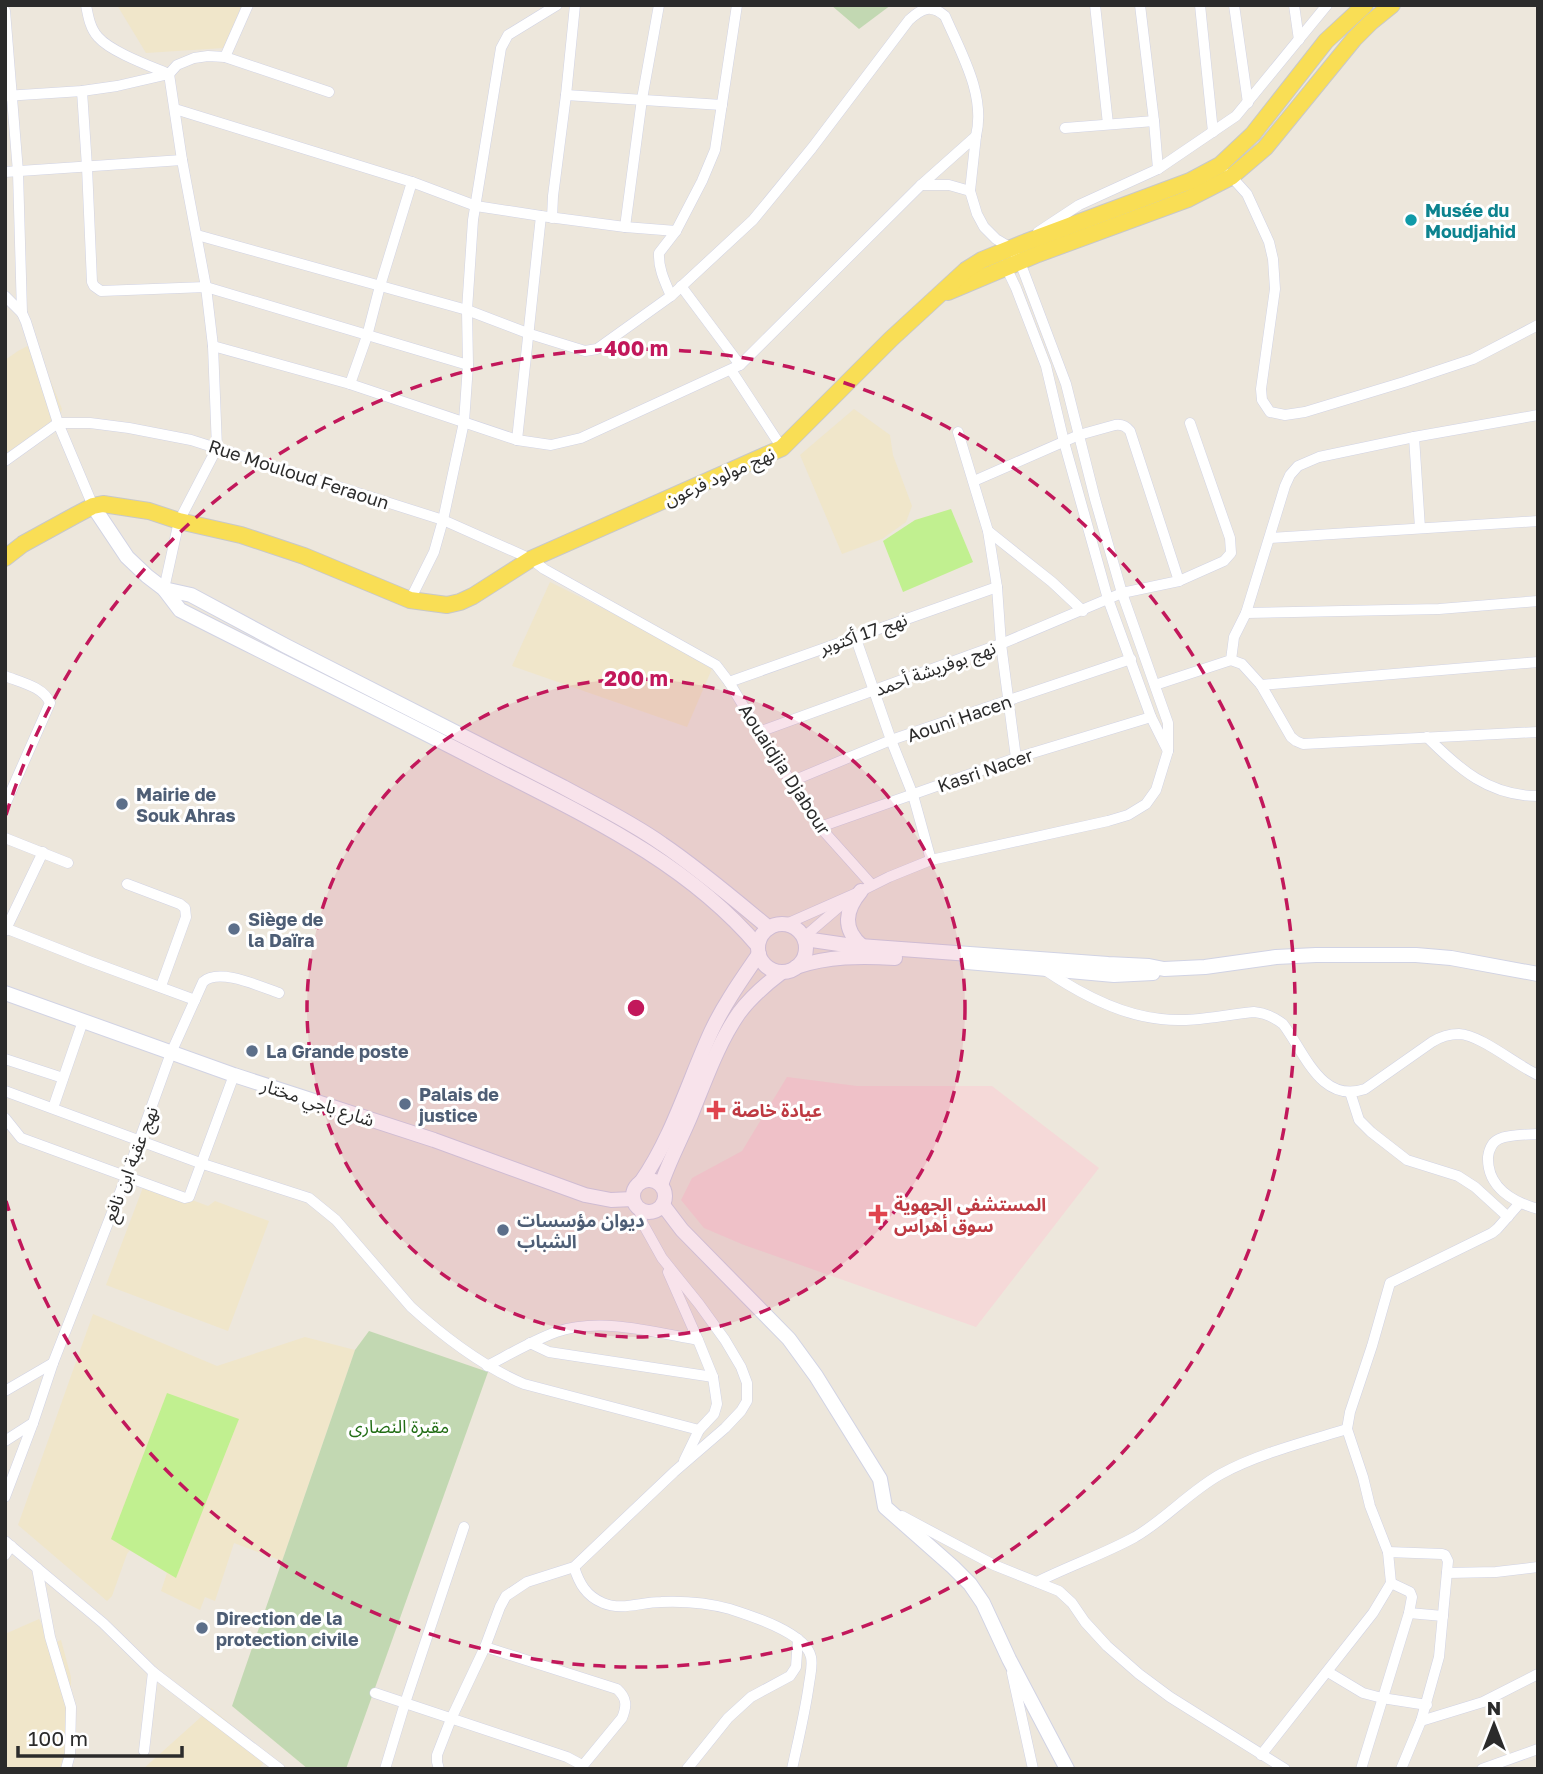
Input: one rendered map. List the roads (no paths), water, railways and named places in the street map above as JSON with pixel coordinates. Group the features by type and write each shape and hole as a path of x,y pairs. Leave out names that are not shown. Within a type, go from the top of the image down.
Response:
{"main road":[{"path":"1225,171 1326,41 1365,5"},
{"path":"1225,171 1265,148 1354,39 1392,5"},
{"name":"نهج مولود فرعون","path":"93,506 103,504 149,511 179,521 241,535 304,556 410,600 447,605 460,602 531,559 782,448 966,270 1190,181 1225,171"},
{"path":"5,558 23,544 93,506"}],"street":[{"path":"86,5 96,36 108,46 169,74"},
{"path":"225,57 248,5"},
{"path":"410,600 434,552 464,422 473,220 502,45 508,35 557,5"},
{"path":"552,218 575,5"},
{"path":"625,227 642,99 659,5"},
{"path":"671,296 658,257 676,231 715,150 737,5"},
{"path":"1095,5 1108,124"},
{"path":"1140,5 1158,169"},
{"path":"1200,5 1213,132"},
{"path":"1234,5 1248,103"},
{"path":"1294,5 1299,40"},
{"path":"1009,252 1079,205 1158,169 1236,116 1327,5"},
{"path":"197,235 467,310 580,350 594,350 671,296 754,220 909,20 927,8 937,10 945,16 970,76 979,117 970,191 977,214 984,227 1009,252 1066,384 1122,593 1168,723 1168,751 1156,790 1146,804 1128,815 931,860 786,924 775,925 764,933 759,950 713,1028 661,1149 634,1189 643,1224 662,1258 713,1377 717,1404 714,1414 699,1430 685,1460 574,1567 527,1582 506,1596 437,1755 439,1769"},
{"path":"5,11 9,95 18,172 22,313 58,423 93,506 127,557 164,589 180,610 623,836 674,869 731,916 759,950 761,959 769,968 789,970 830,958 881,957 1043,966 1084,994 1146,1017 1182,1020 1265,1013 1283,1024 1322,1081 1334,1090 1350,1093 1372,1085 1439,1038 1460,1034 1478,1040 1538,1075"},
{"path":"9,95 117,86 169,74 177,65 208,56 225,57 329,92"},
{"path":"164,589 179,521 217,448 213,346 206,287 169,74"},
{"path":"82,91 92,282 101,291 206,287 468,365"},
{"path":"566,95 722,105"},
{"path":"175,109 412,182 476,206 552,218 676,231"},
{"path":"1065,128 1154,121"},
{"path":"213,346 350,384 517,440 551,445 581,438 735,368 920,185 976,136"},
{"path":"5,172 182,160"},
{"path":"1225,171 1247,194 1269,242 1273,259 1275,289 1261,389 1262,400 1270,412 1285,415 1305,412 1404,382 1473,359 1538,325"},
{"path":"350,384 367,336 412,182"},
{"path":"920,185 949,185 970,191"},
{"path":"517,440 541,216"},
{"path":"1009,252 1046,366 1064,442 1108,599 1151,717 1168,751"},
{"path":"681,286 735,368 782,448"},
{"path":"7,300 22,313"},
{"path":"1231,660 1234,637 1246,613 1285,486 1298,466 1319,457 1538,415"},
{"path":"5,461 58,423"},
{"name":"Rue Mouloud Feraoun","path":"58,423 90,423 130,428 191,440 443,520 531,559"},
{"name":"نهج بوفريشة أحمد","path":"759,732 1002,645 1122,593 1180,580 1224,562 1229,557 1231,548 1227,527 1190,423"},
{"path":"974,481 1079,435 1120,424 1130,431 1180,580"},
{"path":"958,432 988,531 998,587 1016,758"},
{"path":"1414,437 1420,528"},
{"path":"1270,538 1538,521"},
{"path":"988,531 1052,582 1083,611"},
{"name":"Aouaidjia Djabour","path":"531,559 544,569 716,666 730,682 790,782 862,890"},
{"name":"نهج 17 أكتوبر","path":"730,682 998,587"},
{"path":"164,589 191,595 601,807 661,843 769,928"},
{"path":"1246,613 1440,609 1538,601"},
{"path":"855,636 913,795 931,860"},
{"name":"Aouni Hacen","path":"790,782 891,740 1131,659"},
{"path":"1155,685 1231,660 1242,664 1261,684 1291,737 1303,744 1538,732"},
{"path":"1261,684 1538,662"},
{"path":"5,676 42,692 50,703 5,805"},
{"name":"Kasri Nacer","path":"820,827 1016,758 1151,717"},
{"path":"1427,737 1450,761 1492,788 1538,796"},
{"path":"5,838 68,863"},
{"path":"43,852 6,929 195,1000"},
{"path":"127,884 185,908 186,917 160,986"},
{"path":"804,938 862,890"},
{"path":"862,890 849,908 848,917 848,926 862,946"},
{"path":"661,1185 728,1032 758,991 802,962 806,947 804,938 793,926 786,924"},
{"path":"804,938 1127,975 1276,957 1366,954 1451,958 1538,974"},
{"name":"نهج عقبة ابن نافع","path":"5,1497 171,1053 203,982 214,976 227,976 279,993"},
{"name":"شارع باجي مختار","path":"5,993 234,1075 434,1140 585,1195 636,1204"},
{"path":"53,1108 83,1021"},
{"path":"5,1059 63,1078"},
{"path":"5,1118 21,1138 185,1198 189,1197 234,1075"},
{"path":"5,1091 201,1163 309,1198 336,1220 411,1307 487,1366 524,1384 699,1430"},
{"path":"1350,1093 1359,1120 1407,1160 1458,1176 1475,1187 1508,1217"},
{"path":"1538,1134 1498,1139 1489,1151 1489,1165 1495,1183 1519,1204 1538,1209"},
{"path":"636,1204 649,1213 663,1205 665,1195 661,1185 652,1180 641,1182"},
{"path":"1261,1755 1373,1613 1391,1583 1388,1552 1370,1506 1348,1429 1352,1404 1390,1283 1492,1233 1519,1204"},
{"path":"663,1205 682,1230 796,1348 880,1479 885,1507 970,1584 983,1603 1067,1769"},
{"path":"662,1258 725,1340 741,1367 748,1392 747,1401 734,1419 674,1472"},
{"path":"487,1366 530,1343 582,1327 627,1328 698,1340"},
{"path":"530,1343 549,1352 713,1377"},
{"path":"5,1391 53,1363"},
{"path":"5,1440 33,1423"},
{"path":"1037,1582 1134,1537 1221,1474 1282,1450 1348,1429"},
{"path":"885,1507 994,1564 1059,1591 1107,1646 1139,1674 1170,1698 1285,1769"},
{"path":"385,1769 464,1527"},
{"path":"7,1547 37,1568 103,1623 153,1672 280,1769"},
{"path":"1388,1552 1442,1554 1448,1561 1439,1657 1427,1704 1401,1769"},
{"path":"574,1567 589,1596 602,1603 617,1607 647,1602 692,1603 729,1609 776,1626 798,1639 810,1654 812,1664 792,1769"},
{"path":"1447,1573 1538,1567"},
{"path":"37,1568 50,1637 71,1707 66,1769"},
{"path":"1361,1769 1412,1597 1410,1592 1391,1583"},
{"path":"1409,1613 1443,1616"},
{"path":"687,1769 728,1718 743,1704 790,1676 796,1667 798,1639"},
{"path":"375,1693 567,1757 581,1767 622,1717 626,1701 617,1689 485,1647"},
{"path":"1009,1659 1033,1769"},
{"path":"144,1751 153,1672"},
{"path":"1328,1672 1363,1693 1427,1704"},
{"path":"1421,1721 1483,1702 1538,1674"},
{"path":"1482,1769 1537,1750"}],"place":[{"name":"Musée du Moudjahid","path":"1411,220"},
{"name":"Mairie de Souk Ahras","path":"122,804"},
{"name":"Siège de la Daïra","path":"234,929"},
{"name":"La Grande poste","path":"252,1051"},
{"name":"Palais de justice","path":"405,1104"},
{"name":"عيادة خاصة","path":"716,1110"},
{"name":"المستشفى الجهوية سوق أهراس","path":"878,1214"},
{"name":"ديوان مؤسسات الشباب","path":"503,1230"},
{"name":"Direction de la protection civile","path":"202,1628"}],"park label":[{"name":"مقبرة النصارى","path":"399,1426"}]}
